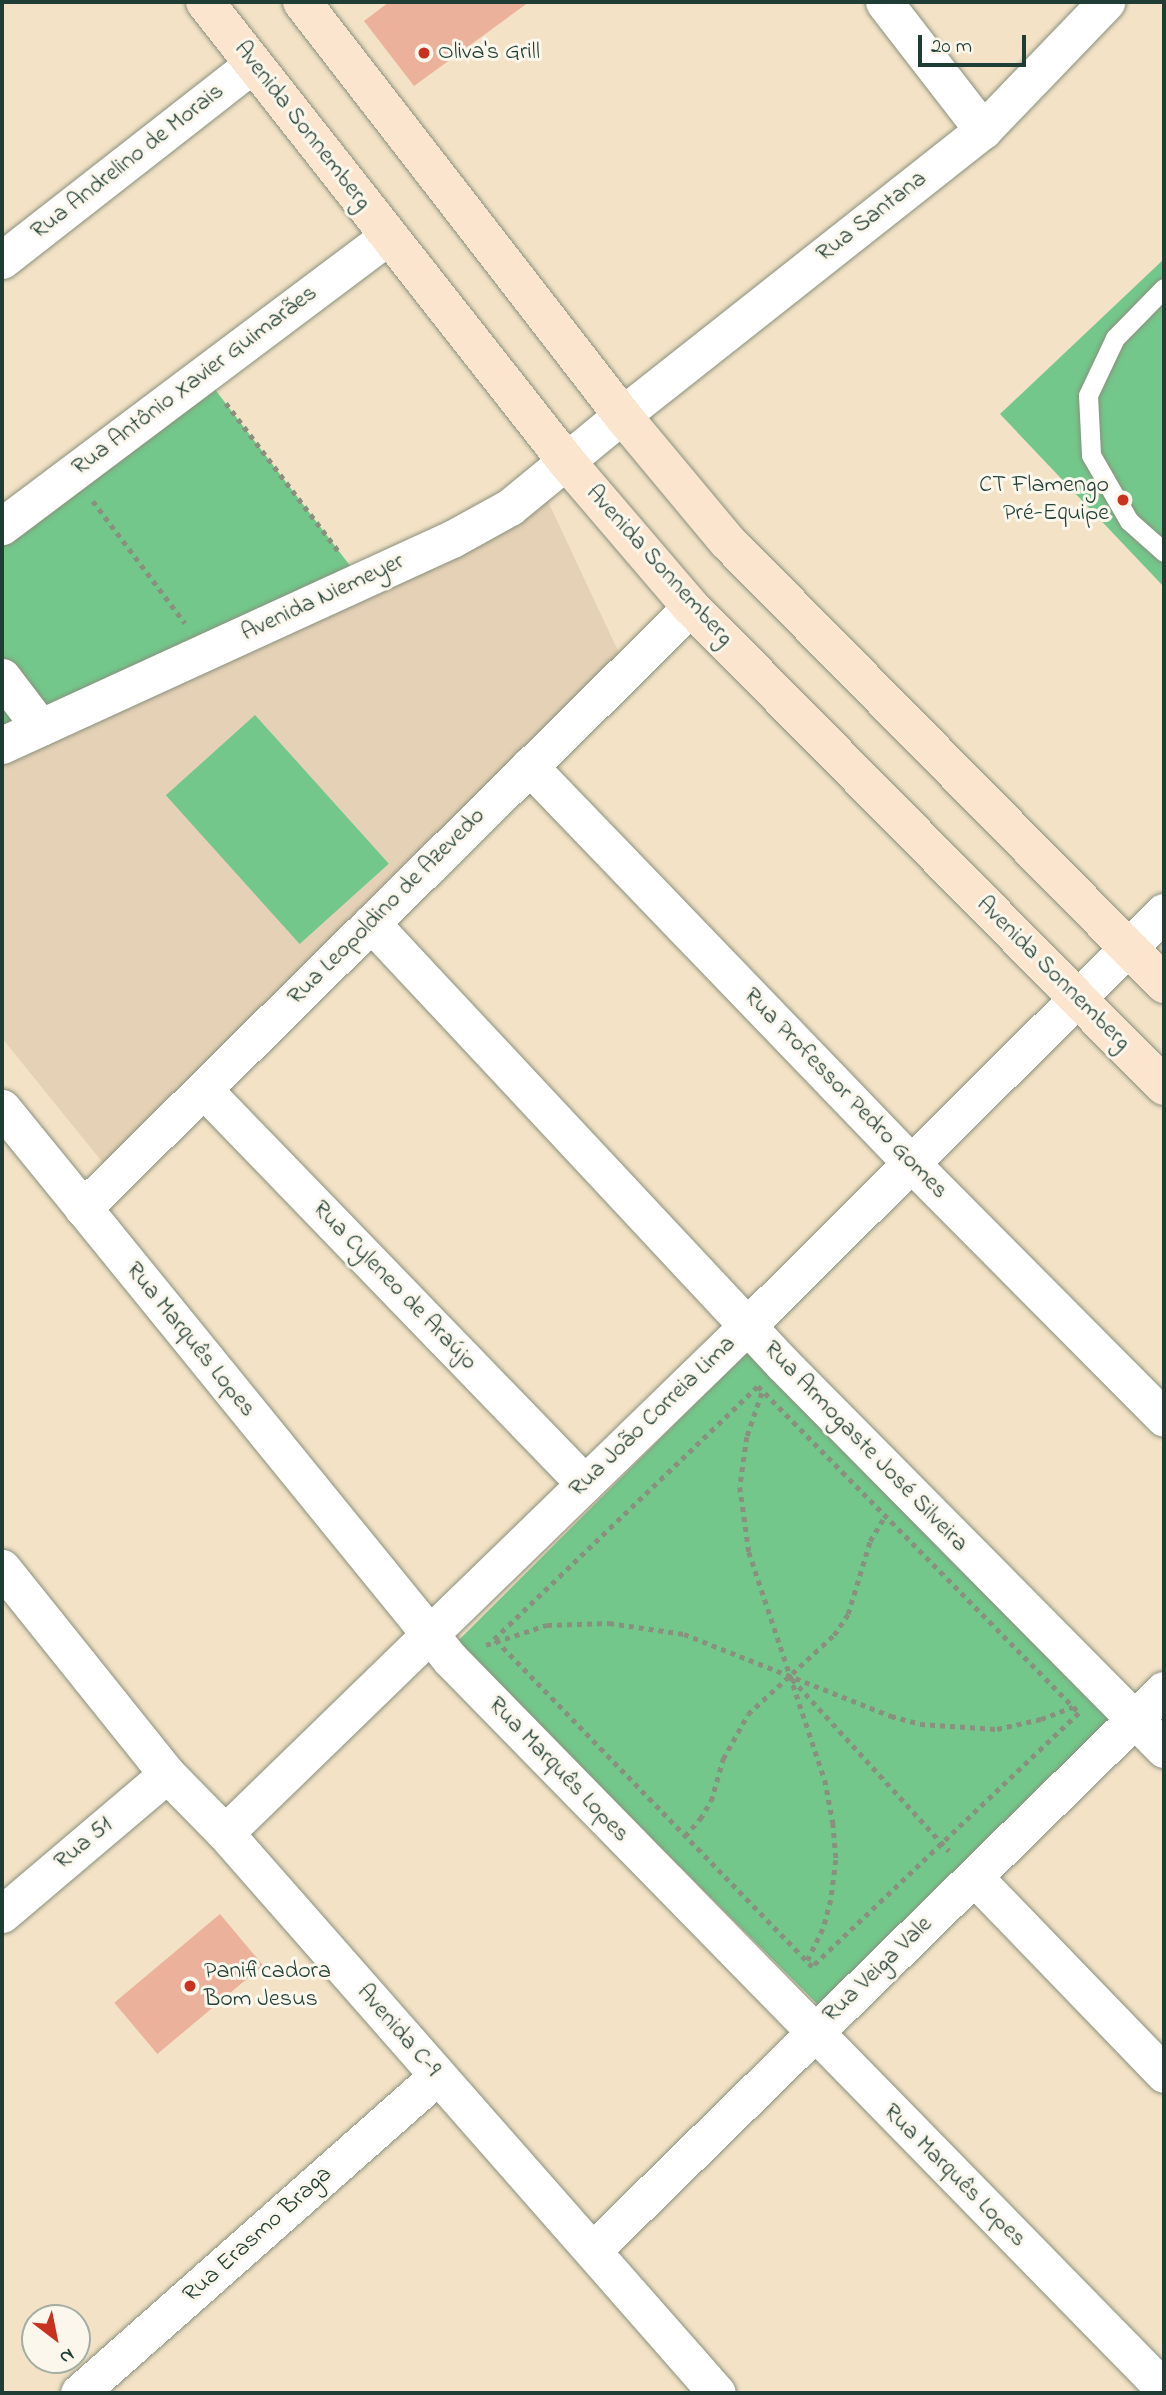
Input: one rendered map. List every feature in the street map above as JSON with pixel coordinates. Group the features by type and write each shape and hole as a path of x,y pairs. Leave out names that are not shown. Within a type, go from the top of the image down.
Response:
{"street":[{"name":"Avenida Sonnemberg","path":"205,2 567,462 691,607 1164,1086"},
{"path":"302,2 622,415 728,542 1164,984"},
{"path":"884,2 983,130"},
{"name":"Rua Santana","path":"622,415 983,130 1106,2"},
{"name":"Rua Andrelino de Morais","path":"2,260 253,64"},
{"name":"Rua Antônio Xavier Guimarães","path":"2,526 388,236"},
{"name":"Avenida Niemeyer","path":"2,745 452,539 510,507 622,415"},
{"name":"Rua Leopoldino de Azevedo","path":"83,1208 691,607"},
{"path":"2,677 40,727"},
{"name":"Rua Professor Pedro Gomes","path":"529,766 911,1163 1164,1418"},
{"path":"1128,947 1164,912"},
{"name":"Rua Armogaste José Silveira","path":"371,923 747,1326 773,1377 895,1503 1124,1707 1164,1748"},
{"name":"Rua João Correia Lima","path":"225,1833 440,1648 584,1483 747,1326 1128,947"},
{"name":"Rua Cyleneo de Araújo","path":"204,1090 584,1483"},
{"name":"Rua Marquês Lopes","path":"2,1108 440,1648 789,2006 813,2034 1164,2389"},
{"name":"Avenida C-9","path":"2,1568 167,1774 225,1833 717,2393"},
{"name":"Rua Veiga Vale","path":"593,2250 974,1877 1124,1707 1164,1690"},
{"name":"Rua 51","path":"2,1914 167,1774"},
{"path":"974,1877 1164,2074"},
{"name":"Rua Erasmo Braga","path":"79,2393 437,2076"}],"lane":[{"path":"1164,289 1115,338 1088,395 1091,455 1129,521 1164,552"}],"path":[{"path":"204,375 361,580"},
{"path":"72,474 206,651"},
{"path":"773,1377 895,1503 1079,1713 812,1967 494,1639 758,1386 773,1377"},
{"path":"773,1377 747,1437 740,1487 749,1552 825,1780 836,1860 829,1910 789,2006"},
{"path":"652,1866 701,1819 733,1737 748,1714 834,1635 848,1614 870,1541 895,1503"},
{"path":"440,1648 498,1642 547,1625 609,1623 684,1634 891,1716 920,1724 957,1729 997,1730 1041,1720 1073,1707 1124,1707"},
{"path":"789,1676 974,1877"}],"shaded area":[{"path":"545,495 619,653 103,1163 2,1038 2,764"}],"green space":[{"name":"CT Flamengo Pré-Equipe","path":"1164,259 1164,587 1000,414"},
{"path":"204,375 361,580 2,745 2,526"},
{"path":"255,715 389,864 300,944 166,795"},
{"path":"751,1348 1117,1714 822,2009 456,1643"}],"building":[{"name":"Oliva's Grill","path":"389,2 529,2 414,86 364,21"},
{"name":"Panificadora Bom Jesus","path":"220,1914 263,1965 157,2054 114,2003"}],"place":[{"name":"Oliva's Grill","path":"424,53"},
{"name":"CT Flamengo Pré-Equipe","path":"1123,500"},
{"name":"Panificadora Bom Jesus","path":"190,1986"}]}
